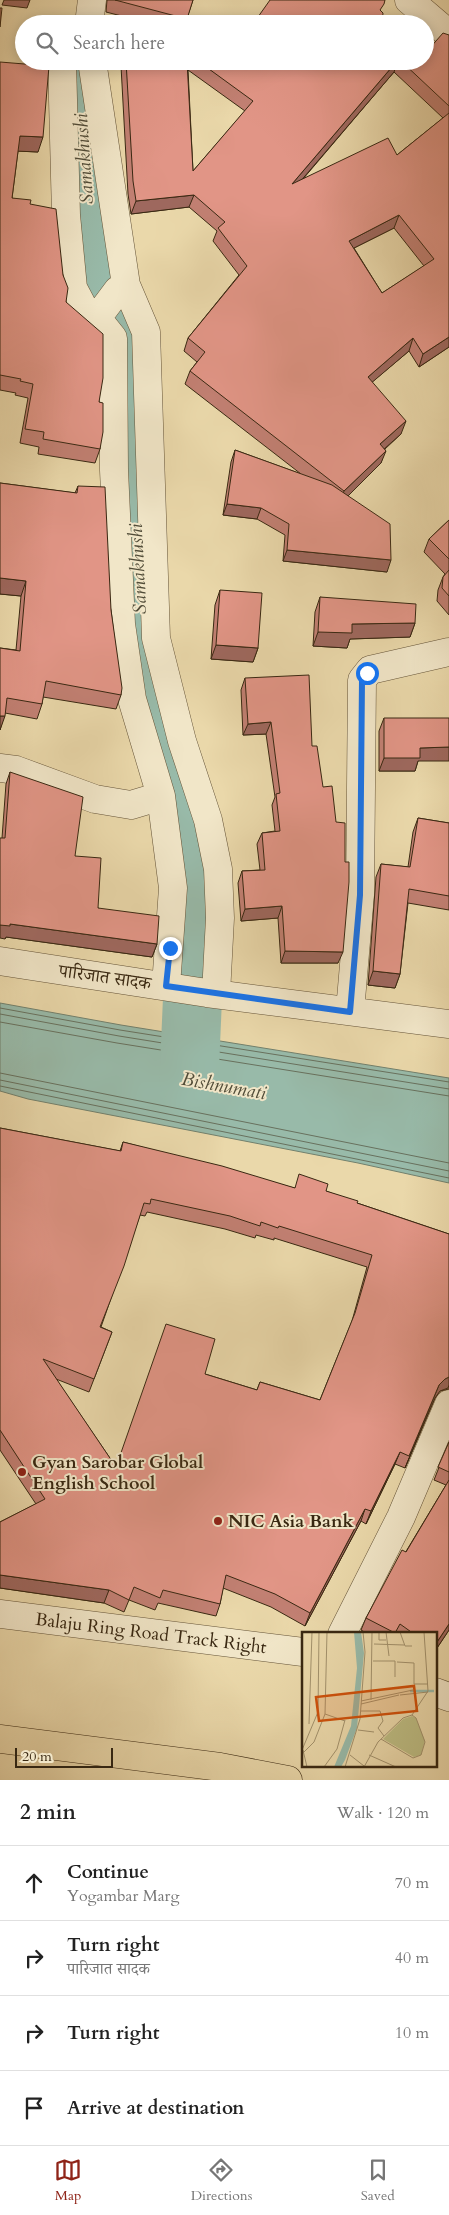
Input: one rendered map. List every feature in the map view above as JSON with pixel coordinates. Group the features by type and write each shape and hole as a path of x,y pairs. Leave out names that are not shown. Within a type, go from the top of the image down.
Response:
{"highway":[{"path":"0,1739 220,1767 288,1780"}],"street":[{"path":"90,15 92,0"},
{"path":"409,0 427,15"},
{"path":"434,21 449,34"},
{"path":"62,70 66,215 73,288 83,307 99,315 113,338 114,470 122,634 132,699 161,796 174,888 168,987"},
{"path":"93,70 122,288 146,332 156,638 182,741 208,820 218,869 220,902 212,993"},
{"path":"99,315 122,288"},
{"path":"350,1012 360,895 362,680 370,670 449,652"},
{"path":"0,768 16,770 95,799 131,805 161,796"},
{"name":"पारिजात सादक","path":"0,961 168,987 449,1024"},
{"path":"343,1632 400,1517 449,1404"},
{"name":"Balaju Ring Road Track Right","path":"0,1614 302,1652"},
{"path":"436,1692 449,1697"}],"water":[{"name":"Bishnumati","path":"0,1003 121,1025 449,1078 449,1183 358,1163 28,1099 0,1091"}],"building":[{"path":"115,0 193,0 188,15 172,15"},
{"path":"270,0 385,0 380,10 383,15 259,15"},
{"path":"0,8 2,8 0,27"},
{"path":"443,33 449,35 449,106 411,70 434,70 434,43"},
{"path":"0,62 15,63 15,70 49,70 43,137 20,136 12,198 31,200 30,204 56,209 63,275 68,288 66,302 103,334 103,378 99,402 103,403 103,432 100,449 43,439 44,432 25,429 33,384 20,381 21,379 0,375"},
{"path":"127,70 187,70 193,171 253,101 210,70 389,70 292,184 388,138 397,155 449,113 449,337 423,354 413,338 368,377 406,421 380,444 386,451 344,491 190,371 205,352 188,338 247,266 218,228 225,222 194,195 136,201 133,181","holes":["399,215 434,259 382,293 349,241"]},
{"path":"235,450 332,485 390,524 391,560 287,550 289,524 261,508 227,504"},
{"path":"0,483 77,493 78,486 105,487 111,610 122,688 121,695 46,681 42,704 7,698 5,716 0,716 0,648 20,651 26,581 0,578"},
{"path":"449,520 449,559 429,539"},
{"path":"449,570 449,596 442,588 443,577"},
{"path":"220,590 262,593 258,648 216,645"},
{"path":"320,597 416,604 415,623 352,624 352,633 318,632"},
{"path":"309,675 312,746 317,746 323,787 332,786 336,822 345,823 345,862 349,862 349,882 343,952 285,951 282,906 245,909 242,871 265,870 262,833 280,831 276,794 280,793 271,722 248,724 245,678"},
{"path":"384,718 449,718 449,747 420,748 420,758 384,758"},
{"path":"10,772 83,797 75,856 101,858 98,908 159,916 157,944 10,924 10,926 0,925 0,838 5,838"},
{"path":"418,818 449,823 449,896 409,889 400,974 373,971 381,864 410,867"},
{"path":"0,1128 121,1151 123,1142 222,1166 295,1188 299,1174 328,1184 326,1191 449,1234 449,1377 439,1385 409,1456 400,1452 371,1511 365,1509 310,1613 275,1594 226,1575 220,1604 163,1590 160,1598 134,1587 129,1600 109,1590 0,1575 0,1522 45,1499 0,1430","holes":["151,1199 230,1216 260,1226 261,1222 278,1228 279,1226 372,1255 355,1313 320,1400 260,1382 257,1390 205,1374 215,1339 166,1324 116,1467 43,1359 94,1379 112,1332 100,1327 124,1266 144,1203 150,1204"]},
{"path":"449,1442 449,1472 438,1467"},
{"path":"449,1480 449,1624 436,1644 436,1632 411,1632 400,1624 396,1632 393,1632 366,1618 402,1550 406,1552"}],"waterway":[{"name":"Samakhushi","path":"77,70 91,267 126,331 140,649 145,677 175,773 198,871 189,1079"}],"place":[{"name":"Gyan Sarobar Global English School","path":"22,1472"},
{"name":"NIC Asia Bank","path":"218,1521"}],"route":[{"path":"170,948 166,986 350,1012 360,895 362,680 367,673"}]}
